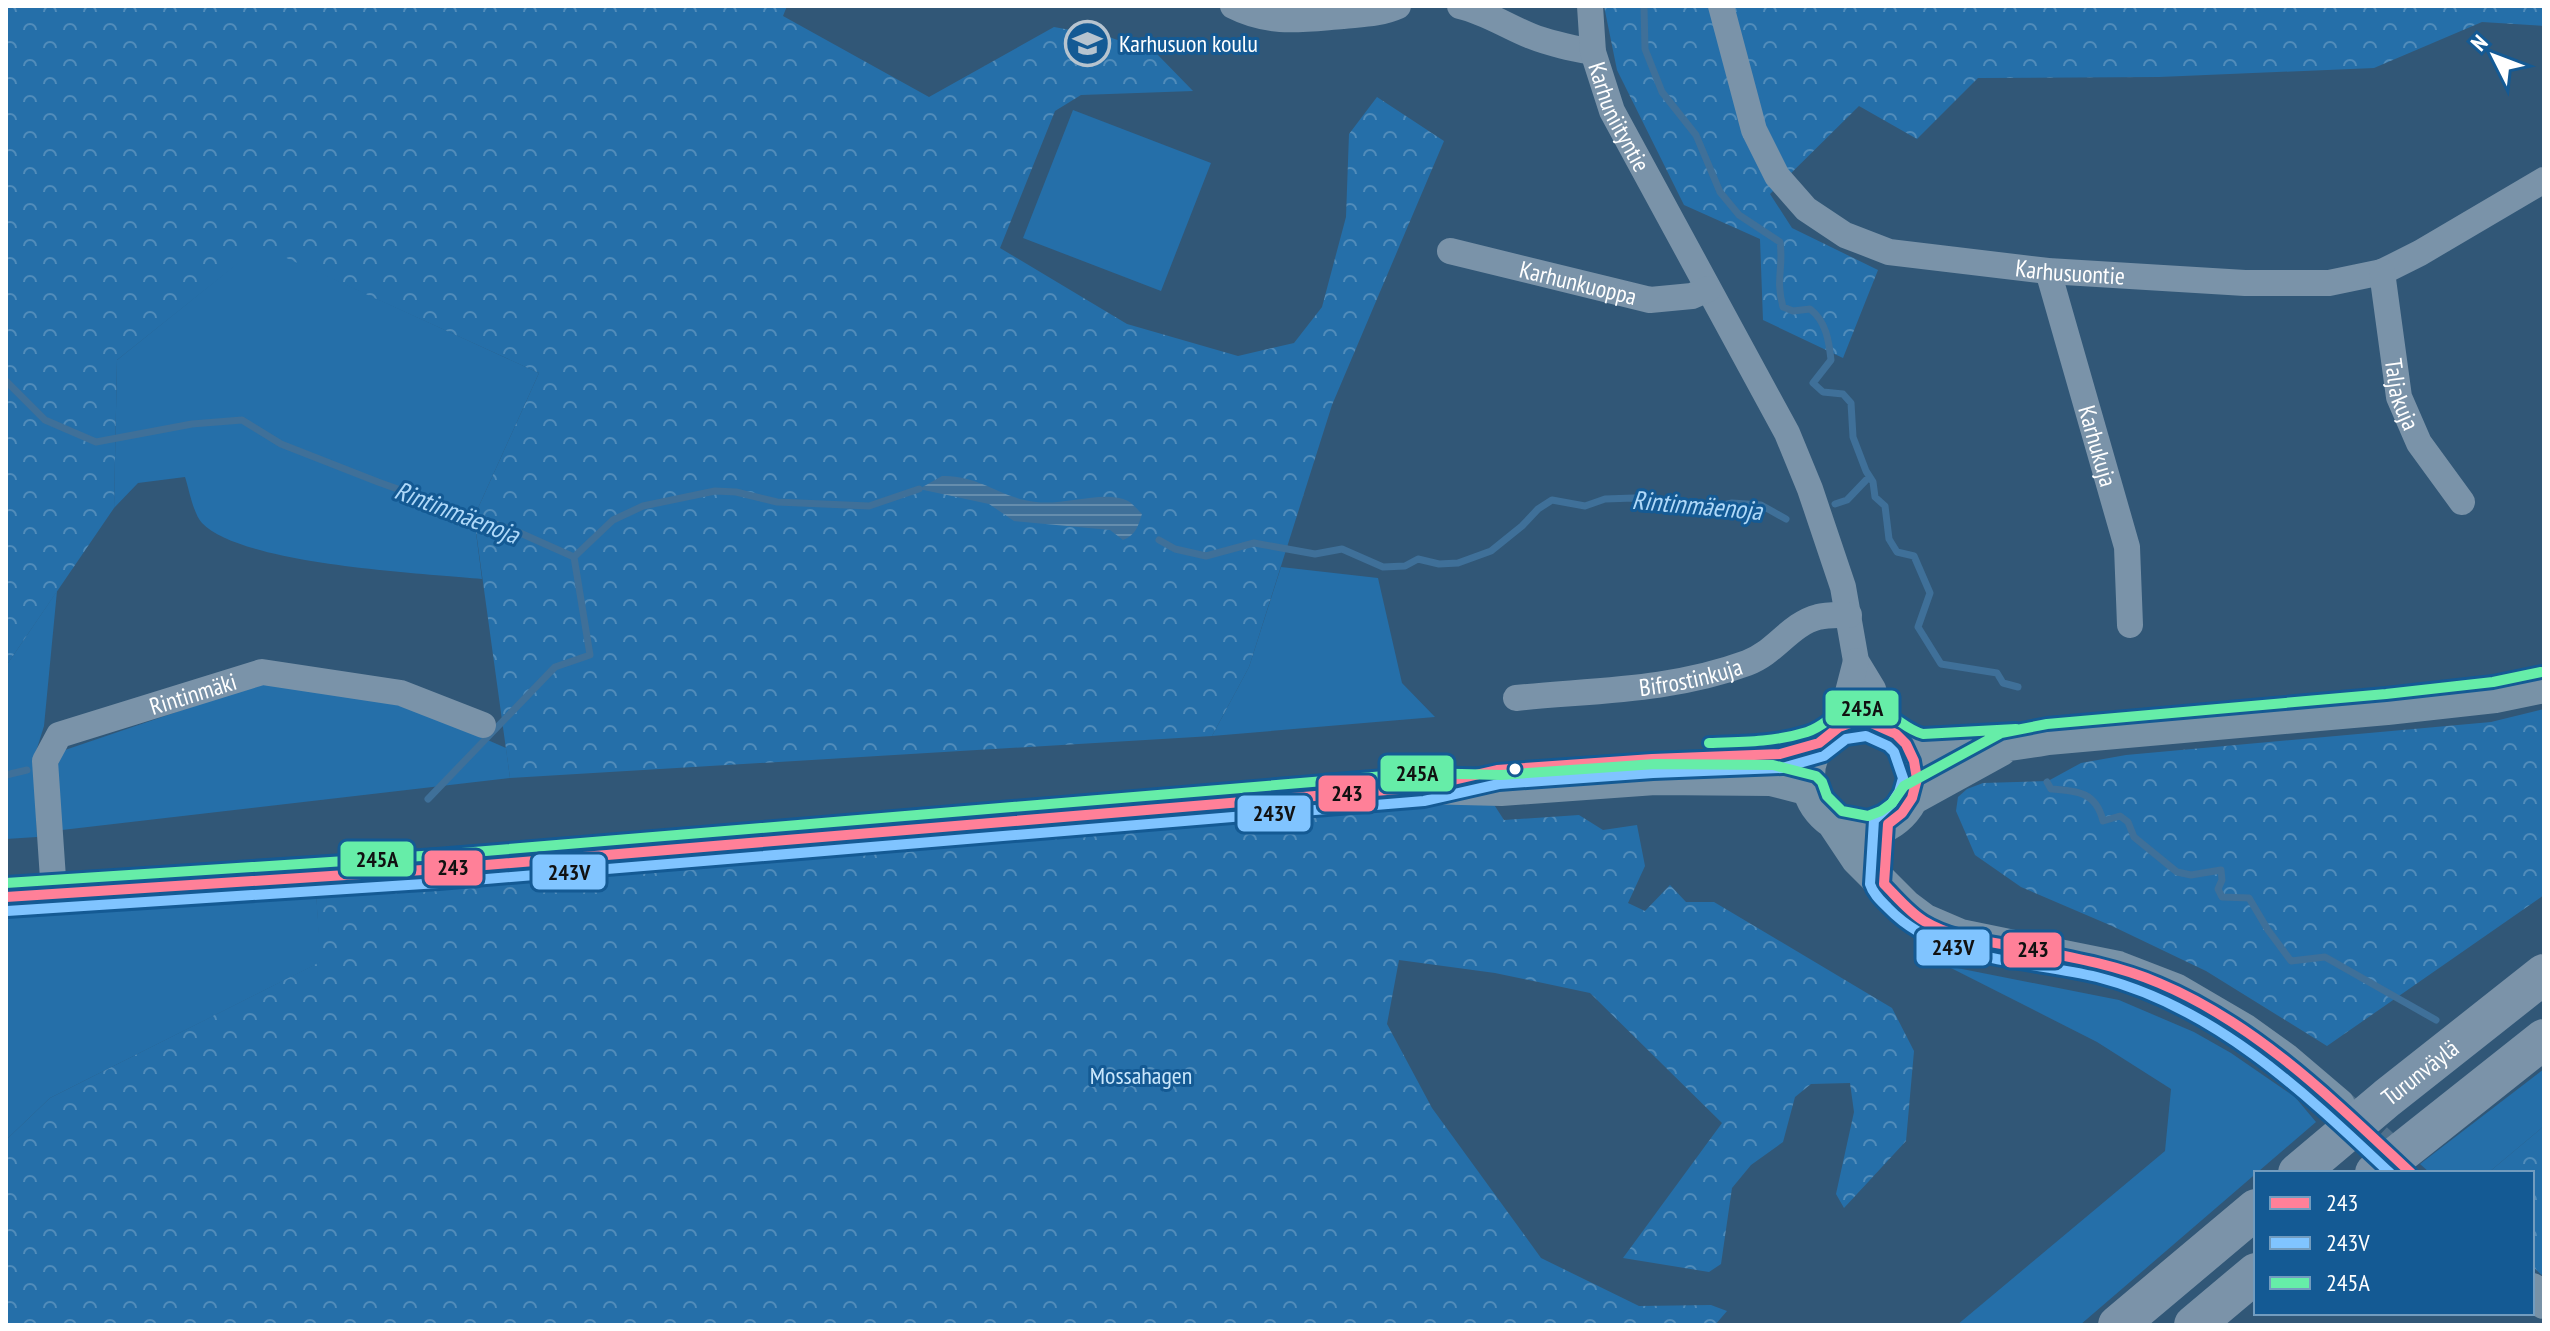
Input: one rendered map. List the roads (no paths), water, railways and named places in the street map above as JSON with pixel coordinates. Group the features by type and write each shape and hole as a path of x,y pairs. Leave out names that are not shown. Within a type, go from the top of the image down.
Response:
{"highway":[{"name":"Turunväylä","path":"2300,1171 2544,974"},
{"name":"Turunväylä","path":"2378,1171 2544,1039"},
{"path":"2118,1325 2254,1211"},
{"path":"2194,1325 2254,1275"}],"main road":[{"path":"1423,787 1497,770 1780,754 1853,722 1869,722 1922,748 2008,745 2048,738 2387,708 2495,696 2544,686"},
{"path":"1829,735 1811,757 1808,773 1815,803 1834,823 1858,859 1905,906 1925,921 1960,936 2118,968 2175,990 2245,1031 2338,1105"},
{"path":"1834,823 1870,830 1888,824 1902,813 1912,798 1917,779 1914,761 1895,735"},
{"path":"1912,798 2008,745"},
{"path":"6,897 438,869 1423,787 1501,789 1684,778 1771,779 1810,789"},
{"path":"1884,884 1888,824"}],"street":[{"path":"1233,6 1264,18 1297,21 1382,12 1398,6"},
{"path":"1460,6 1481,11 1543,40 1593,52"},
{"name":"Karhuniityntie","path":"1590,6 1593,52 1612,111 1787,433 1829,543 1849,615 1856,661 1895,735"},
{"name":"Karhusuontie","path":"1721,6 1754,130 1777,176 1806,209 1845,235 1889,252 2048,271 2245,283 2329,283 2382,272 2544,180"},
{"name":"Karhunkuoppa","path":"1450,251 1650,300 1692,296 1708,289"},
{"name":"Karhukuja","path":"2048,271 2127,547 2130,625"},
{"name":"Taljakuja","path":"2382,272 2399,397 2419,443 2462,502"},
{"name":"Bifrostinkuja","path":"1516,698 1647,689 1699,677 1766,655 1804,622 1819,616 1849,615"},
{"name":"Karhuniityntie","path":"1829,735 1856,661"},
{"name":"Rintinmäki","path":"54,893 45,761 59,735 262,672 401,693 483,725"}],"waterway":[{"path":"1644,6 1645,49 1662,92 1696,135 1720,192 1739,215 1780,242 1783,307 1793,311 1810,309 1823,325 1831,360 1813,383 1823,392 1843,394 1851,403 1853,437 1873,482 1875,497 1885,506 1889,539 1897,552 1914,556 1930,593 1918,627 1941,664 1997,673 2003,683 2018,687"},
{"name":"Rintinmäenoja","path":"6,381 45,420 96,442 192,424 242,420 281,444 518,532 574,557"},
{"name":"Rintinmäenoja","path":"1835,504 1847,500 1869,477"},
{"name":"Rintinmäenoja","path":"574,557 613,520 643,506 715,491 736,492 777,502 869,506 919,489"},
{"name":"Rintinmäenoja","path":"1159,540 1175,549 1206,556 1254,543 1315,554 1342,549 1383,567 1405,566 1418,559 1439,564 1458,563 1491,551 1552,500 1585,506 1605,499 1634,498 1703,510 1732,503 1761,505 1786,519"},
{"path":"428,799 555,667 590,655 574,557"},
{"path":"6,775 27,770"},
{"path":"2047,782 2051,789 2077,792 2091,799 2103,821 2120,816 2128,822 2134,837 2177,872 2191,875 2221,870 2222,880 2218,889 2222,897 2249,898 2291,961 2325,957 2436,1020"}],"tunnel":[{"path":"2338,1105 2409,1171"}],"place":[{"name":"Karhusuon koulu","path":"1088,43"}],"park label":[{"name":"Mossahagen","path":"1141,1075"}]}
